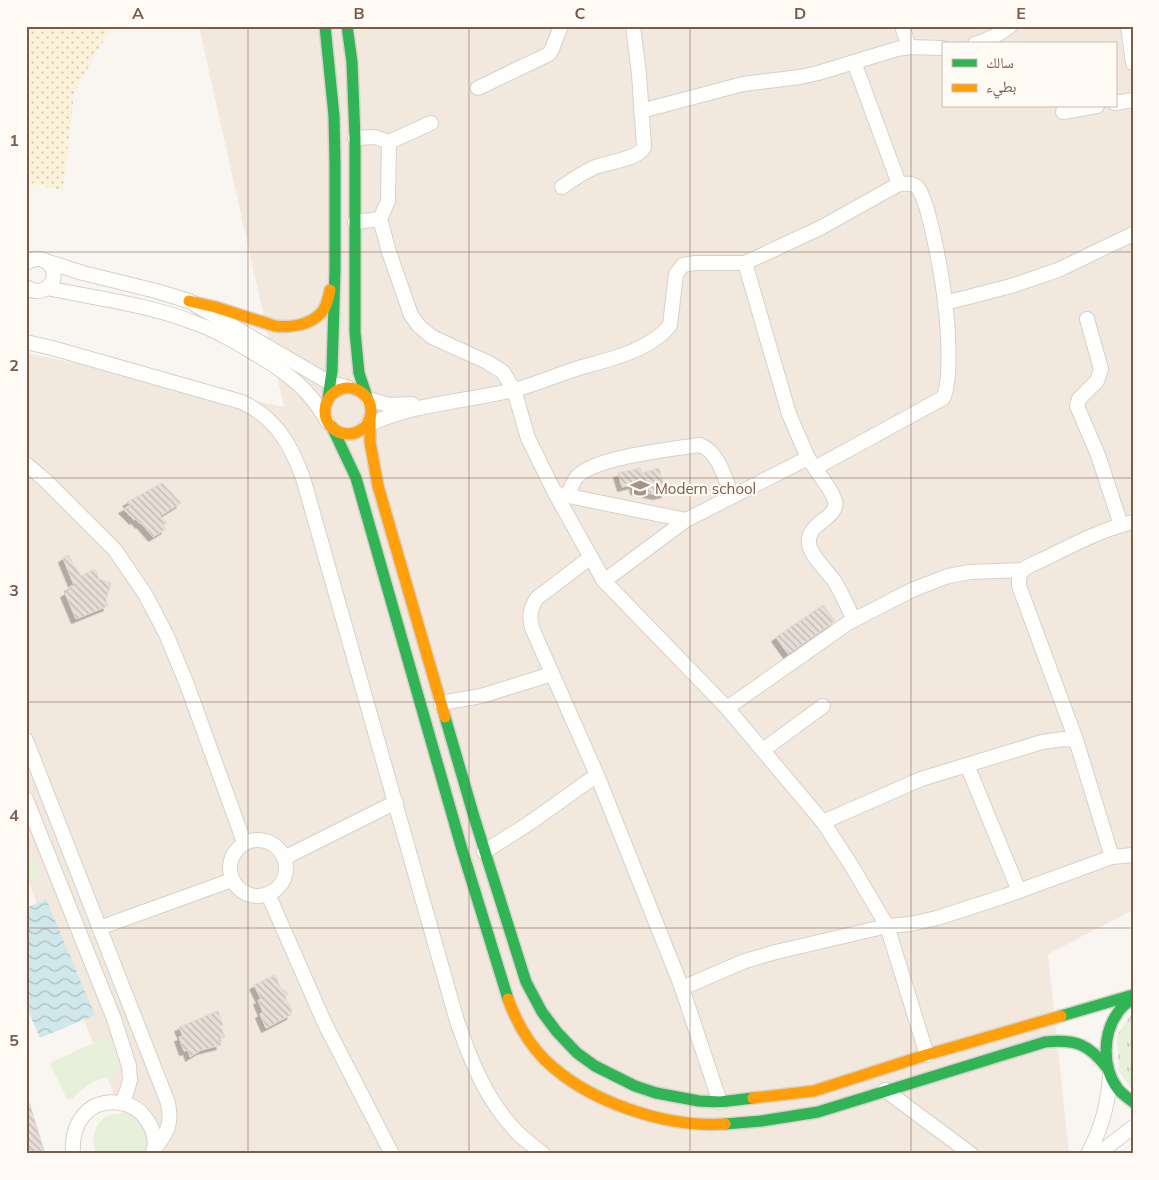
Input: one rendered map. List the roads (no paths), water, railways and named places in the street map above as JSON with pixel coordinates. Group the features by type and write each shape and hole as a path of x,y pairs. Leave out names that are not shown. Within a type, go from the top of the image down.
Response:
{"main road":[{"path":"325,26 334,116 335,270 332,370 325,414 356,478 503,985 525,1035 544,1060 575,1084 606,1100 647,1114 686,1123 719,1124 770,1120 818,1112 1045,1042 1059,1040 1074,1041 1086,1045 1098,1055 1118,1088 1133,1102"},
{"path":"348,26 352,62 355,138 357,356 360,373 372,412 369,423 372,457 378,486 484,852 526,982 534,1000 562,1039 581,1056 638,1088 680,1098 720,1102 812,1091 927,1055 1133,996"},
{"path":"189,301 275,326 296,326 306,323 321,313 326,305 335,270"},
{"path":"328,399 333,393 347,387 355,388 368,398"},
{"path":"330,424 338,432 353,434 369,423"},
{"path":"1109,1072 1105,1048 1109,1028 1119,1011 1133,996"}],"street":[{"path":"478,88 549,54 561,26"},
{"path":"562,187 596,167 642,151 645,142 633,26"},
{"path":"902,26 909,47"},
{"path":"983,42 1010,26"},
{"path":"1128,26 1133,63"},
{"path":"641,110 744,84 800,77 884,52 909,47 942,48"},
{"path":"854,62 899,184"},
{"path":"1116,103 1133,100"},
{"path":"1062,112 1085,108"},
{"path":"355,138 375,137 389,142 431,123"},
{"path":"389,142 388,201 380,219 411,316 432,336 487,362 503,372 514,390 528,438 561,494 591,558 604,580 727,708 823,822 887,926 927,1055"},
{"path":"369,423 430,404 514,390 647,344 670,324 676,274 683,265 695,263 745,263 820,228 899,184 912,184 916,186 923,198 928,215 946,303 948,357 946,392 943,398 812,463 732,496 686,520 604,580"},
{"path":"355,222 380,219"},
{"path":"946,303 1011,286 1058,270 1133,234"},
{"path":"26,263 35,259 45,261 189,301 330,383 347,387"},
{"path":"45,261 52,268 54,274 53,280 46,288"},
{"path":"745,263 789,414 812,463 834,499 834,510 814,527 809,535 808,543 810,549 835,584 854,620"},
{"path":"26,287 36,291 46,288 162,312 210,329 290,376 317,404 330,424"},
{"path":"727,708 854,620 912,590 948,576 970,572 1022,570 1067,548 1127,523 1077,406 1079,399 1097,381 1101,370 1087,319"},
{"path":"26,342 242,402 257,409 284,436 296,458 303,478 457,1022 471,1062 492,1101 516,1132 543,1154"},
{"path":"368,398 389,405 430,404"},
{"path":"561,494 576,476 592,467 650,452 700,445 706,447 712,454 732,496"},
{"path":"26,464 45,480 115,550 145,594 166,634 186,682 244,842"},
{"path":"561,494 686,520"},
{"path":"591,558 537,598 532,607 530,618 532,628 597,775 682,988 720,1102"},
{"path":"1022,570 1018,577 1019,586 1076,740 1112,857"},
{"path":"441,703 481,696 552,674"},
{"path":"763,750 823,706"},
{"path":"823,822 921,779 1042,742 1064,739 1076,740"},
{"path":"26,740 168,1103 169,1126 154,1151"},
{"path":"967,765 1019,891"},
{"path":"484,852 531,822 597,775"},
{"path":"26,799 114,1019 129,1066 130,1080 122,1103"},
{"path":"284,858 396,802"},
{"path":"254,839 270,842 278,848 284,858 286,868 283,880 277,888 268,894 252,896 243,892 232,880 229,870 230,860 236,849 244,842 254,839"},
{"path":"682,988 745,961 887,926 910,924 937,918 1112,857 1133,855"},
{"path":"99,928 232,880"},
{"path":"268,894 325,1024 392,1154"},
{"path":"1088,1154 1104,1117 1109,1072"},
{"path":"885,1090 972,1154"},
{"path":"73,1154 72,1140 74,1132 88,1110 101,1104 122,1103 135,1108 150,1124 154,1134 154,1151"},
{"path":"1098,1154 1133,1127"}],"water":[{"path":"46,899 95,1015 40,1038 26,1006 26,908"}],"place":[{"name":"Modern school","path":"640,488"}]}
